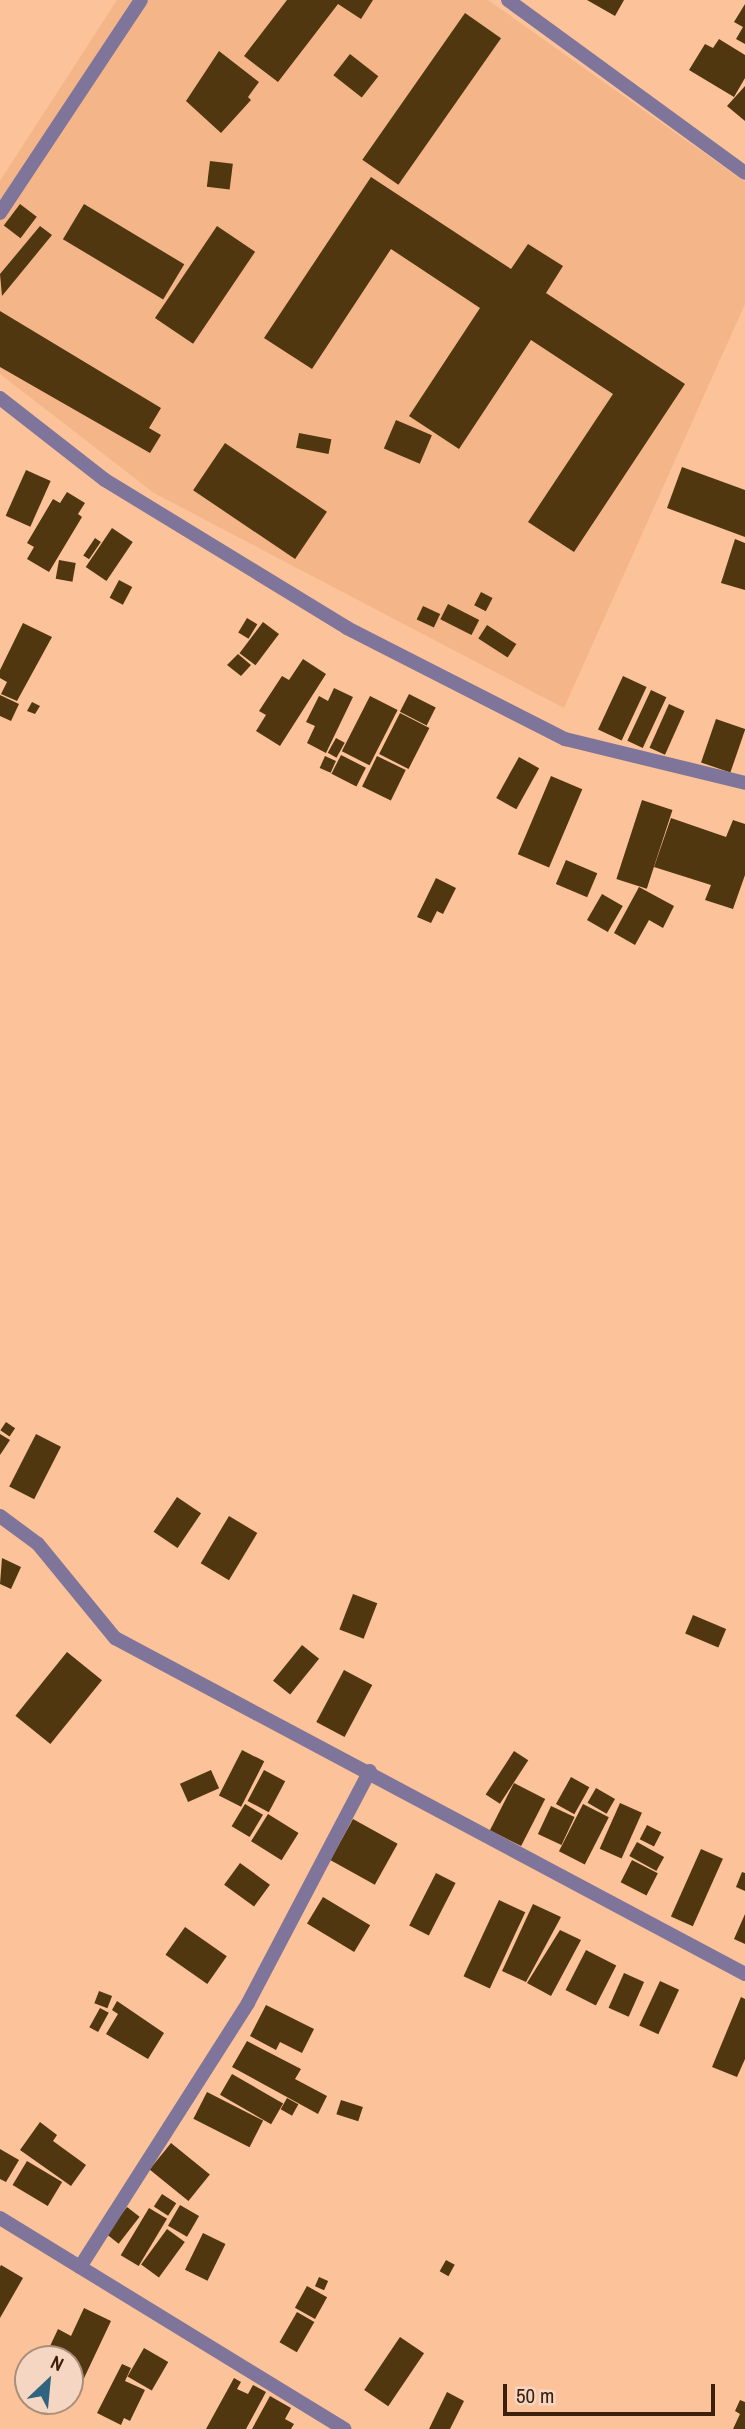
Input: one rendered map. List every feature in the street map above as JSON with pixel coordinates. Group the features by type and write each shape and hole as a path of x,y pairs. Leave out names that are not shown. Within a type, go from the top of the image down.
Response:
{"street":[{"path":"0,213 141,0"},
{"path":"508,0 745,173"},
{"path":"0,398 105,480 359,634 565,739 745,783"},
{"path":"0,1516 38,1544 115,1638 370,1771 394,1791 745,1974"},
{"path":"80,2267 248,2003 370,1771"},
{"path":"0,2218 344,2429"}],"shaded area":[{"path":"117,0 488,0 745,182 745,304 564,708 154,493 0,374 0,181"}],"building":[{"path":"287,0 373,0 361,19 338,4 278,82 244,56"},
{"path":"587,0 624,0 615,16"},
{"path":"745,4 745,44 736,39 743,27 734,22"},
{"path":"465,13 501,38 398,185 362,160"},
{"path":"719,39 745,55 745,78 734,97 689,70 705,44 713,48"},
{"path":"219,51 259,82 248,97 251,100 221,133 186,101"},
{"path":"350,54 378,76 362,97 333,75"},
{"path":"745,86 745,121 727,106"},
{"path":"210,161 233,164 230,190 207,187"},
{"path":"371,177 511,269 528,244 563,266 546,293 685,384 574,552 528,522 613,394 531,340 459,449 409,416 480,308 391,249 312,369 264,338"},
{"path":"20,204 37,217 21,238 4,226"},
{"path":"84,204 184,264 163,299 63,239"},
{"path":"40,226 52,235 2,296 0,274"},
{"path":"217,226 255,252 193,344 155,318"},
{"path":"0,311 161,408 149,428 161,435 150,453 0,367"},
{"path":"396,420 432,435 420,464 384,449"},
{"path":"299,433 331,439 329,454 296,448"},
{"path":"225,443 327,512 295,559 193,490"},
{"path":"682,467 745,490 745,537 667,508"},
{"path":"26,470 51,481 30,527 6,516"},
{"path":"67,492 85,503 78,514 82,517 49,572 27,559 34,547 27,543 53,499 60,503"},
{"path":"112,528 133,542 106,581 86,567"},
{"path":"95,538 101,542 89,559 83,555"},
{"path":"735,539 745,543 745,590 721,583"},
{"path":"59,560 76,563 72,582 56,579"},
{"path":"119,580 132,587 123,605 110,598"},
{"path":"481,592 493,598 486,611 474,605"},
{"path":"448,604 479,620 471,635 440,619"},
{"path":"423,606 440,614 434,628 417,620"},
{"path":"247,618 257,624 249,639 238,633"},
{"path":"263,622 279,634 256,665 240,653"},
{"path":"23,623 52,637 17,701 1,694 7,682 0,678 0,670"},
{"path":"487,625 516,644 508,657 478,638"},
{"path":"238,654 251,665 241,676 227,665"},
{"path":"303,659 326,674 280,746 256,731 266,715 259,711 282,676 289,680"},
{"path":"623,676 647,687 622,740 598,729"},
{"path":"334,688 353,697 326,753 307,743 315,726 306,722 319,696 328,701"},
{"path":"651,690 666,697 643,748 627,741"},
{"path":"409,694 436,708 427,725 400,712"},
{"path":"0,695 19,704 11,721 0,716"},
{"path":"370,696 398,710 369,765 342,751"},
{"path":"32,702 40,706 35,714 27,711"},
{"path":"669,704 685,711 665,755 649,748"},
{"path":"400,713 429,728 409,769 379,754"},
{"path":"716,719 745,729 730,773 701,762"},
{"path":"336,738 345,743 337,758 328,753"},
{"path":"341,755 366,768 356,786 331,774"},
{"path":"325,756 336,761 331,773 320,768"},
{"path":"377,756 406,770 391,801 362,787"},
{"path":"519,757 539,768 516,809 496,798"},
{"path":"551,776 582,789 549,868 518,854"},
{"path":"642,800 672,810 647,889 616,879"},
{"path":"671,818 726,837 733,820 745,824 745,875 733,909 705,900 711,885 654,867"},
{"path":"566,860 597,873 587,897 556,884"},
{"path":"436,878 456,888 443,914 437,911 431,923 417,917"},
{"path":"639,887 674,906 663,928 649,920 635,945 614,933"},
{"path":"602,894 623,906 608,932 587,920"},
{"path":"6,1422 15,1428 10,1436 0,1430"},
{"path":"0,1434 10,1440 0,1455"},
{"path":"36,1434 61,1447 34,1499 9,1487"},
{"path":"177,1497 201,1513 178,1548 154,1532"},
{"path":"229,1516 257,1533 229,1580 201,1563"},
{"path":"2,1558 21,1567 11,1589 0,1584"},
{"path":"353,1594 377,1603 364,1639 339,1629"},
{"path":"693,1615 726,1629 718,1647 685,1633"},
{"path":"302,1645 319,1659 290,1695 273,1681"},
{"path":"67,1652 102,1680 50,1744 15,1716"},
{"path":"344,1670 372,1685 345,1737 316,1722"},
{"path":"242,1750 264,1761 241,1807 219,1795"},
{"path":"514,1751 528,1760 500,1804 486,1795"},
{"path":"211,1770 219,1788 188,1802 180,1784"},
{"path":"264,1770 285,1781 269,1812 248,1801"},
{"path":"571,1777 589,1787 574,1814 556,1804"},
{"path":"514,1783 545,1799 521,1846 490,1830"},
{"path":"596,1788 615,1799 607,1814 588,1803"},
{"path":"620,1803 642,1813 622,1858 600,1849"},
{"path":"245,1804 263,1815 250,1837 232,1826"},
{"path":"583,1804 609,1817 585,1864 559,1851"},
{"path":"551,1806 575,1817 561,1845 538,1834"},
{"path":"268,1814 299,1833 282,1860 251,1841"},
{"path":"353,1819 398,1844 375,1885 330,1860"},
{"path":"647,1825 661,1832 654,1847 640,1839"},
{"path":"637,1842 664,1857 656,1871 629,1856"},
{"path":"701,1849 723,1859 693,1926 671,1917"},
{"path":"632,1860 658,1873 646,1895 621,1882"},
{"path":"240,1863 270,1885 254,1907 224,1885"},
{"path":"742,1872 745,1873 745,1891 736,1887"},
{"path":"436,1873 456,1883 429,1936 409,1926"},
{"path":"323,1897 370,1925 354,1952 307,1924"},
{"path":"499,1900 525,1912 490,1988 464,1976"},
{"path":"533,1904 561,1917 526,1982 502,1971"},
{"path":"745,1914 745,1944 734,1939"},
{"path":"185,1927 227,1956 207,1984 165,1955"},
{"path":"560,1930 581,1940 551,1996 527,1983"},
{"path":"586,1950 616,1965 596,2006 566,1990"},
{"path":"624,1973 644,1982 629,2017 609,2008"},
{"path":"660,1981 679,1990 658,2034 639,2025"},
{"path":"99,1991 112,1996 107,2008 94,2003"},
{"path":"741,1997 745,1999 745,2059 737,2077 712,2067"},
{"path":"117,2001 164,2033 148,2059 106,2034 118,2014 112,2010"},
{"path":"266,2005 314,2029 302,2053 280,2042 276,2050 250,2036"},
{"path":"100,2008 109,2013 98,2032 89,2027"},
{"path":"247,2041 301,2069 295,2079 327,2096 318,2114 232,2067"},
{"path":"232,2074 283,2104 271,2124 220,2095"},
{"path":"207,2092 263,2121 250,2147 193,2119"},
{"path":"287,2098 298,2104 292,2116 281,2109"},
{"path":"341,2100 363,2107 358,2121 336,2114"},
{"path":"40,2122 57,2135 53,2141 86,2165 71,2186 20,2150"},
{"path":"171,2143 210,2174 188,2201 150,2169"},
{"path":"0,2149 19,2160 6,2182 0,2179"},
{"path":"27,2161 62,2182 48,2206 13,2185"},
{"path":"162,2194 176,2203 168,2216 154,2207"},
{"path":"180,2205 199,2216 187,2237 168,2226"},
{"path":"127,2207 140,2217 119,2244 106,2234"},
{"path":"149,2208 167,2219 139,2266 121,2255"},
{"path":"167,2229 185,2242 159,2278 141,2265"},
{"path":"203,2233 225,2244 207,2281 185,2270"},
{"path":"446,2260 455,2265 448,2276 440,2271"},
{"path":"1,2265 23,2278 0,2318 0,2267"},
{"path":"319,2277 328,2281 324,2290 315,2286"},
{"path":"307,2286 327,2297 315,2319 295,2308"},
{"path":"84,2308 111,2321 84,2378 84,2345 51,2345 58,2329 71,2336"},
{"path":"297,2312 314,2322 297,2352 280,2342"},
{"path":"400,2337 424,2353 388,2406 364,2390"},
{"path":"144,2348 168,2362 152,2391 128,2377"},
{"path":"122,2364 131,2368 125,2381 145,2390 130,2421 124,2418 121,2425 97,2413"},
{"path":"234,2378 241,2382 237,2389 248,2394 253,2385 266,2392 246,2429 206,2429"},
{"path":"447,2392 464,2401 450,2429 429,2429"},
{"path":"270,2396 291,2408 285,2419 294,2424 291,2429 252,2429"},
{"path":"740,2400 745,2402 745,2429 733,2429 740,2414 735,2411"}]}
